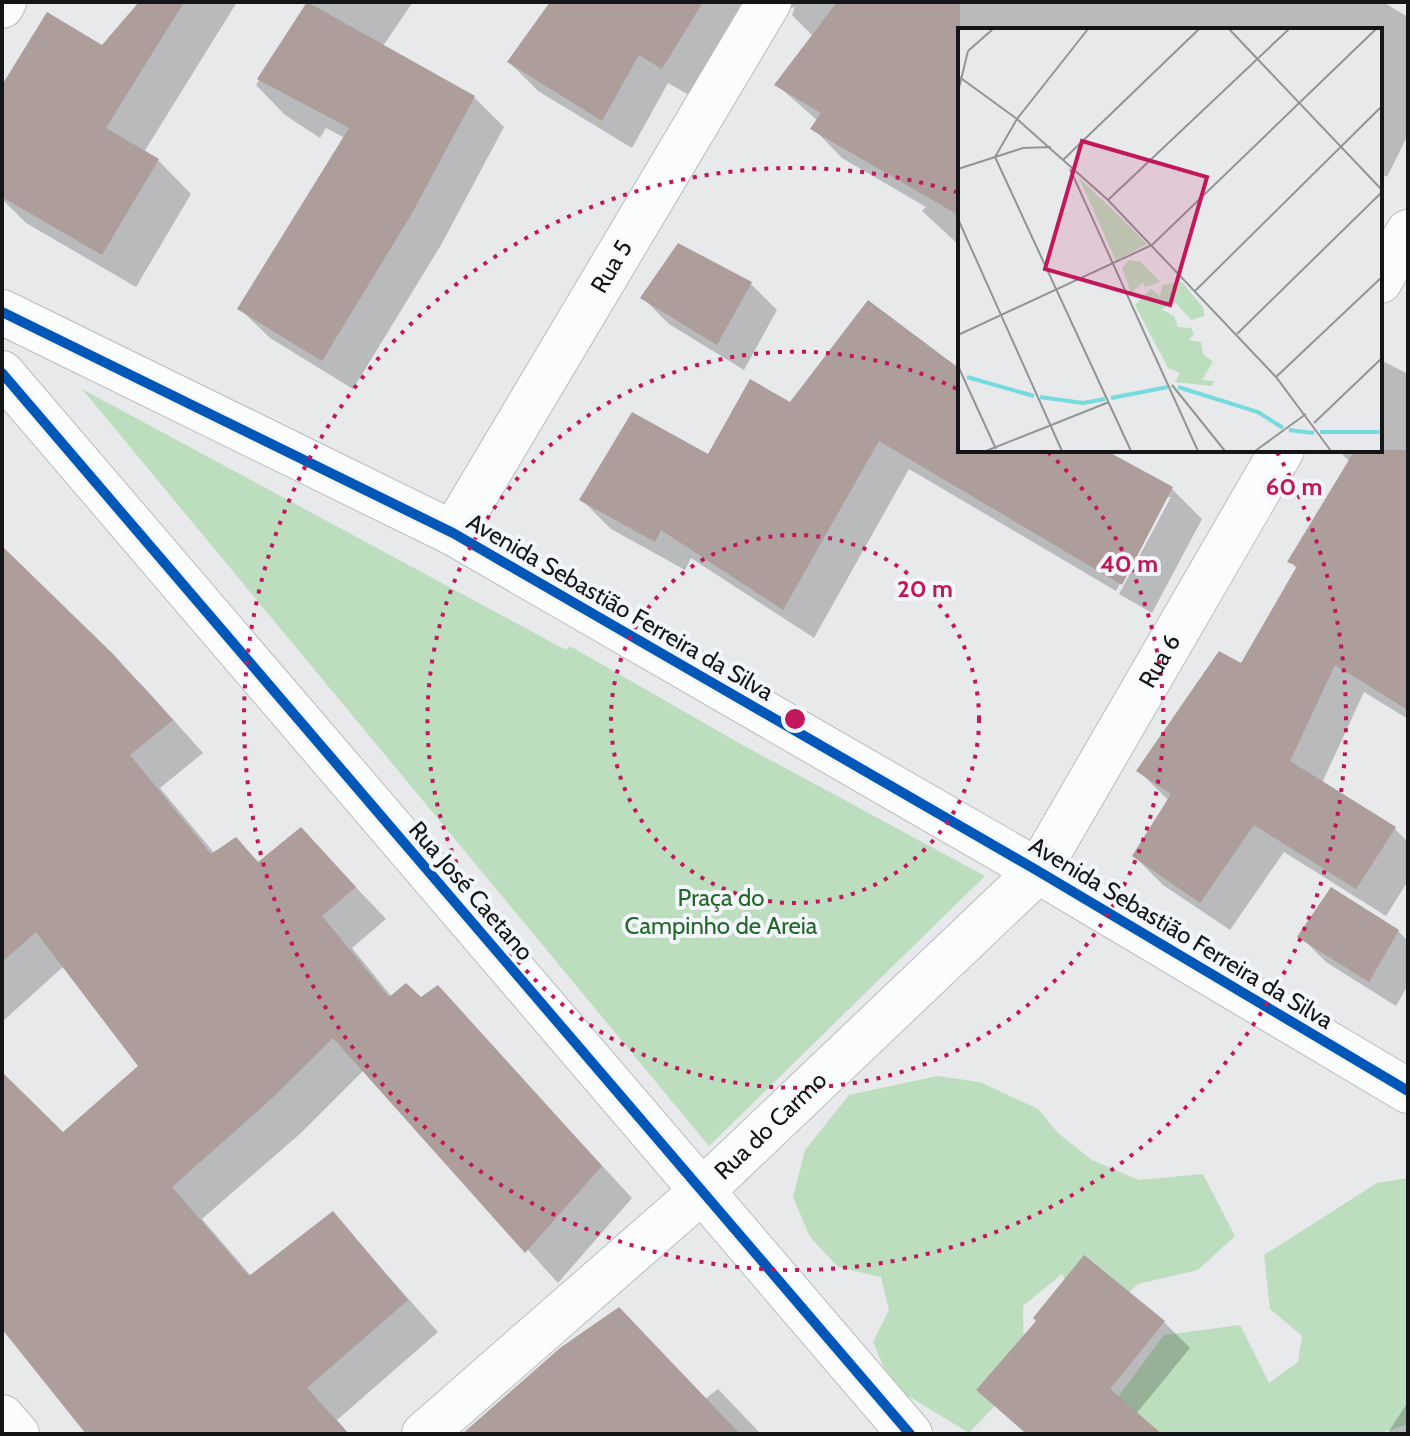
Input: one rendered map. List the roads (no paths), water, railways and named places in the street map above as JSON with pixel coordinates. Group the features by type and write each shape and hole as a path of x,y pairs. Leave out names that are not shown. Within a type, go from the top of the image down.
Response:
{"street":[{"name":"Rua 5","path":"453,533 769,2"},
{"path":"1382,278 1408,232"},
{"name":"Avenida Sebastião Ferreira da Silva","path":"2,312 453,533 1038,871 1408,1091"},
{"name":"Rua José Caetano","path":"2,373 910,1434"},
{"name":"Rua 6","path":"1038,871 1281,452"},
{"name":"Rua do Carmo","path":"424,1434 702,1191 1038,871"},
{"path":"2,1417 17,1434"}],"park label":[{"name":"Praça do Campinho de Areia","path":"721,912"}]}
